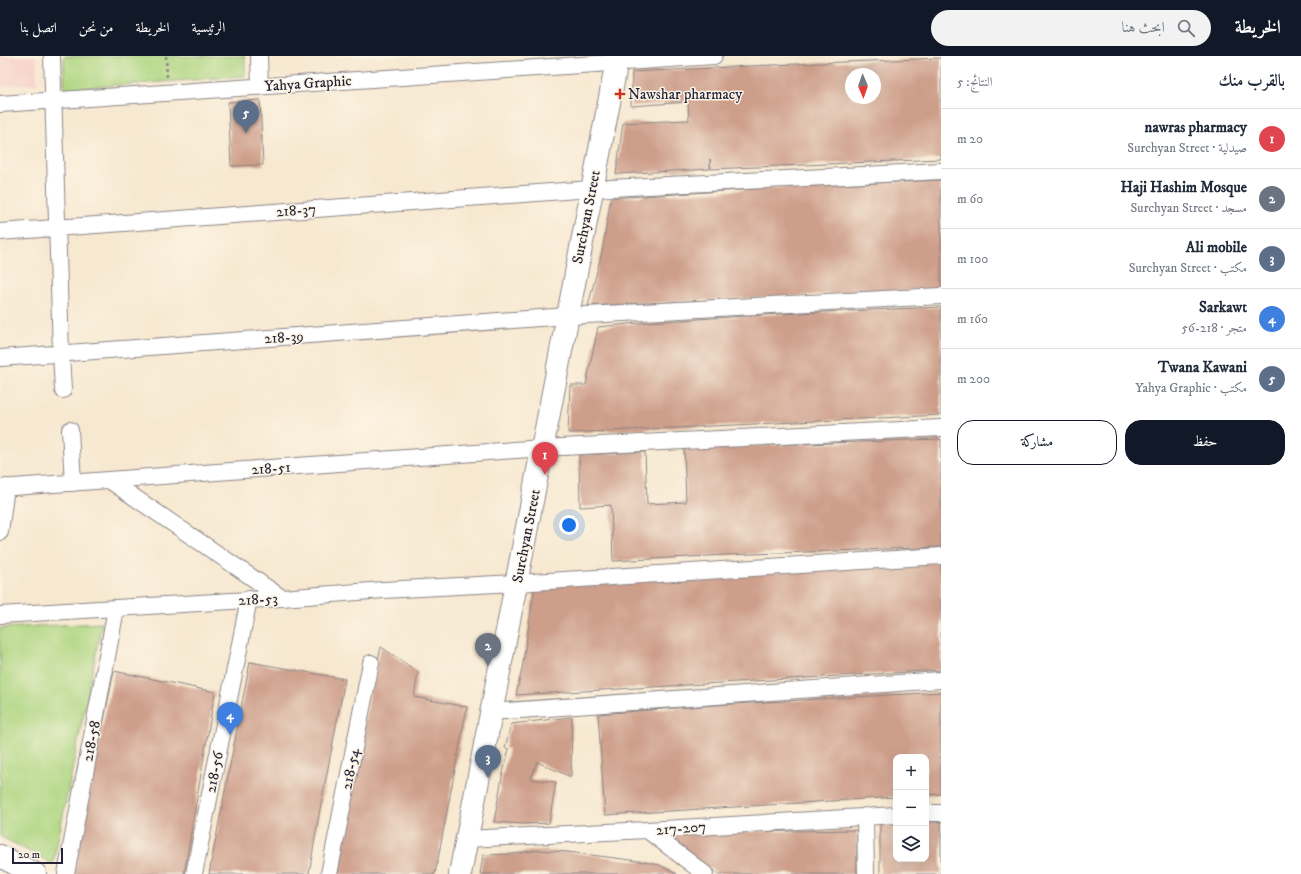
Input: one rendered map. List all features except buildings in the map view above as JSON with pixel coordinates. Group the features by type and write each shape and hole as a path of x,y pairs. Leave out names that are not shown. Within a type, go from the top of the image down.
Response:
{"street":[{"path":"52,56 63,390"},
{"path":"259,56 260,86"},
{"name":"Yahya Graphic","path":"0,104 617,59 714,56"},
{"name":"Surchyan Street","path":"460,874 617,59"},
{"name":"218-37","path":"0,232 591,189 941,171"},
{"name":"218-39","path":"0,358 567,316 941,296"},
{"name":"218-51","path":"3,488 542,448 941,428"},
{"path":"70,430 73,483"},
{"path":"109,480 282,598"},
{"path":"0,532 3,488"},
{"name":"218-53","path":"0,615 116,609 383,590 941,556"},
{"name":"218-56","path":"194,874 249,599"},
{"name":"218-58","path":"66,874 116,609"},
{"name":"218-54","path":"329,874 371,664"},
{"path":"491,712 941,680"},
{"path":"929,813 941,813"},
{"name":"217-207","path":"467,839 893,815"},
{"path":"865,816 866,874"},
{"path":"647,830 705,874"},
{"path":"0,856 30,873"}],"path":[{"path":"166,56 167,82"}],"shaded area":[{"path":"0,56 36,56 37,84 0,86"}],"green space":[{"path":"64,56 245,56 245,76 64,89"},
{"path":"102,623 53,864 0,836 0,628"}],"place":[{"name":"Nawshar pharmacy","path":"620,94"},
{"name":"Twana Kawani","path":"246,133"},
{"name":"nawras pharmacy","path":"545,475"},
{"name":"Haji Hashim Mosque","path":"488,666"},
{"name":"Sarkawt","path":"230,735"},
{"name":"Ali mobile","path":"488,778"}]}
